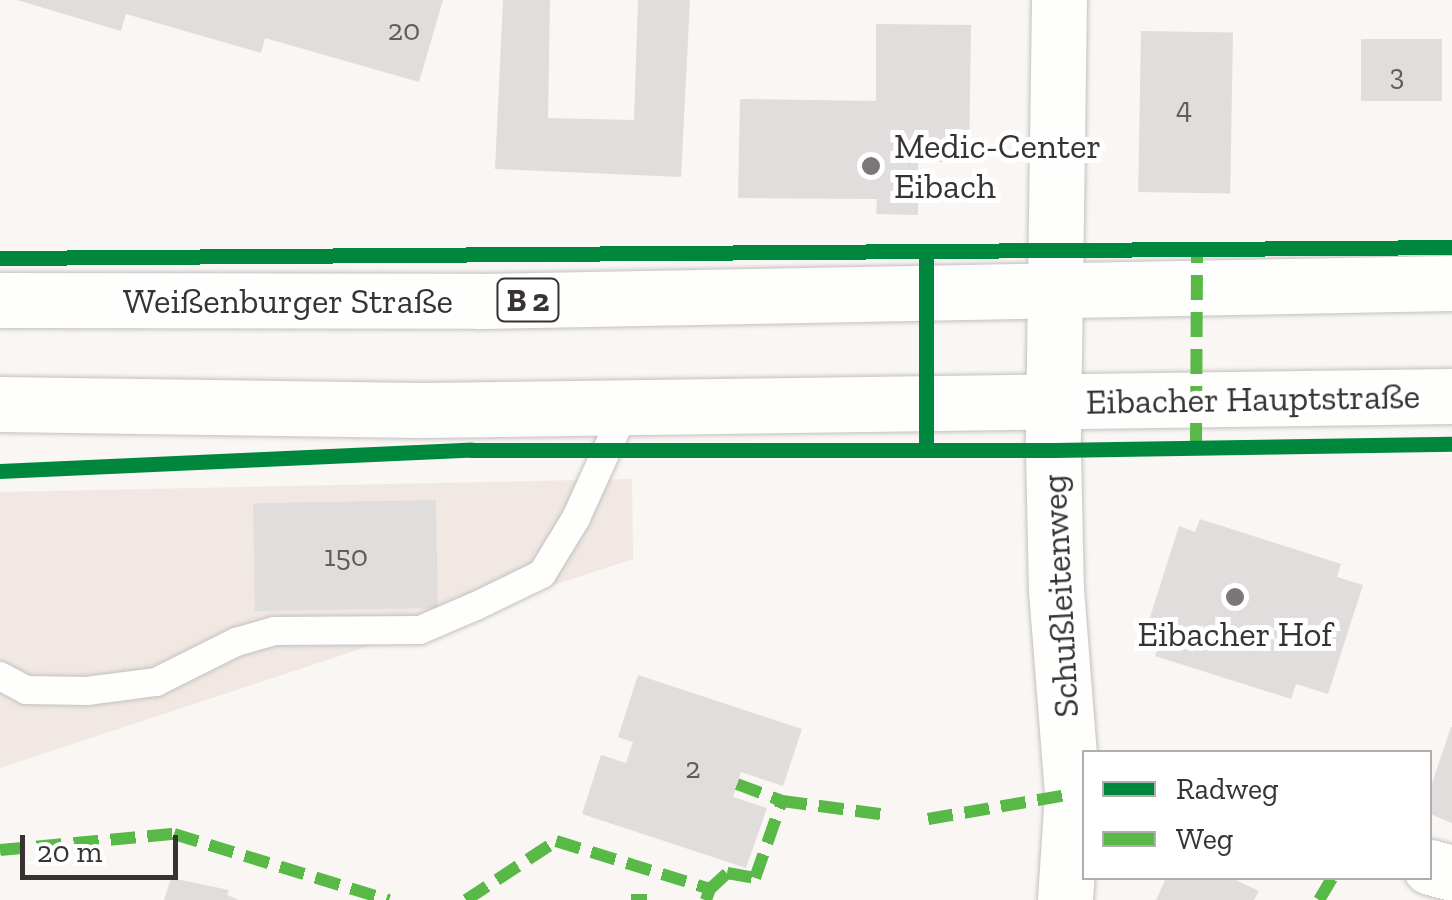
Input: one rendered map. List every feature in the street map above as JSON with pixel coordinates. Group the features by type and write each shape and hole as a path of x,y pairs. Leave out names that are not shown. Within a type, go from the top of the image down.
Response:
{"main road":[{"name":"Schußleitenweg","path":"1059,0 1053,402 1056,590 1078,794 1065,900"},
{"name":"B 2","path":"1056,291 1452,283"},
{"name":"Weißenburger Straße","path":"0,300 479,301 1056,291"},
{"name":"Eibacher Hauptstraße","path":"1053,402 1452,396"},
{"path":"0,404 626,408 1053,402"}],"lane":[{"path":"0,676 26,690 87,691 156,682 236,642 274,631 420,630 542,574 576,518 626,408"}],"shaded area":[{"path":"632,479 633,559 0,768 0,492"}],"building":[{"path":"17,0 443,0 419,82 265,38 261,53 126,14 121,31"},
{"path":"503,0 550,0 548,118 634,120 638,0 690,0 681,177 495,169"},
{"path":"876,24 971,25 969,162 918,162 918,215 876,214 877,199 738,198 740,99 876,101"},
{"path":"1141,31 1233,33 1230,194 1138,192"},
{"path":"1361,39 1442,39 1442,101 1361,101"},
{"path":"436,500 438,608 255,611 253,503"},
{"path":"1200,519 1341,564 1337,577 1363,585 1328,694 1296,684 1291,699 1155,656 1160,641 1144,636 1179,526 1195,532"},
{"path":"638,675 802,729 783,786 741,772 733,797 767,808 746,868 582,814 601,755 626,763 633,742 618,737"},
{"path":"1452,727 1452,823 1432,815 1432,783"},
{"path":"171,878 229,890 227,895 239,900 164,900"},
{"path":"1165,880 1236,880 1259,891 1254,900 1156,900"}],"marked path":[{"path":"1196,448 1197,249"},
{"path":"737,784 782,801"},
{"path":"928,819 1072,794"},
{"path":"710,889 727,873 755,878 782,801 887,815"},
{"path":"0,850 174,834 389,900"},
{"path":"466,900 556,841 710,889 706,900"},
{"path":"1319,900 1331,880"},
{"path":"631,900 647,900"}],"cycle path":[{"path":"0,258 1452,247"},
{"path":"926,251 926,450"},
{"path":"0,471 471,450 1053,450 1452,444"}],"place":[{"name":"Medic-Center Eibach","path":"871,166"},
{"name":"Eibacher Hof","path":"1235,597"}]}
